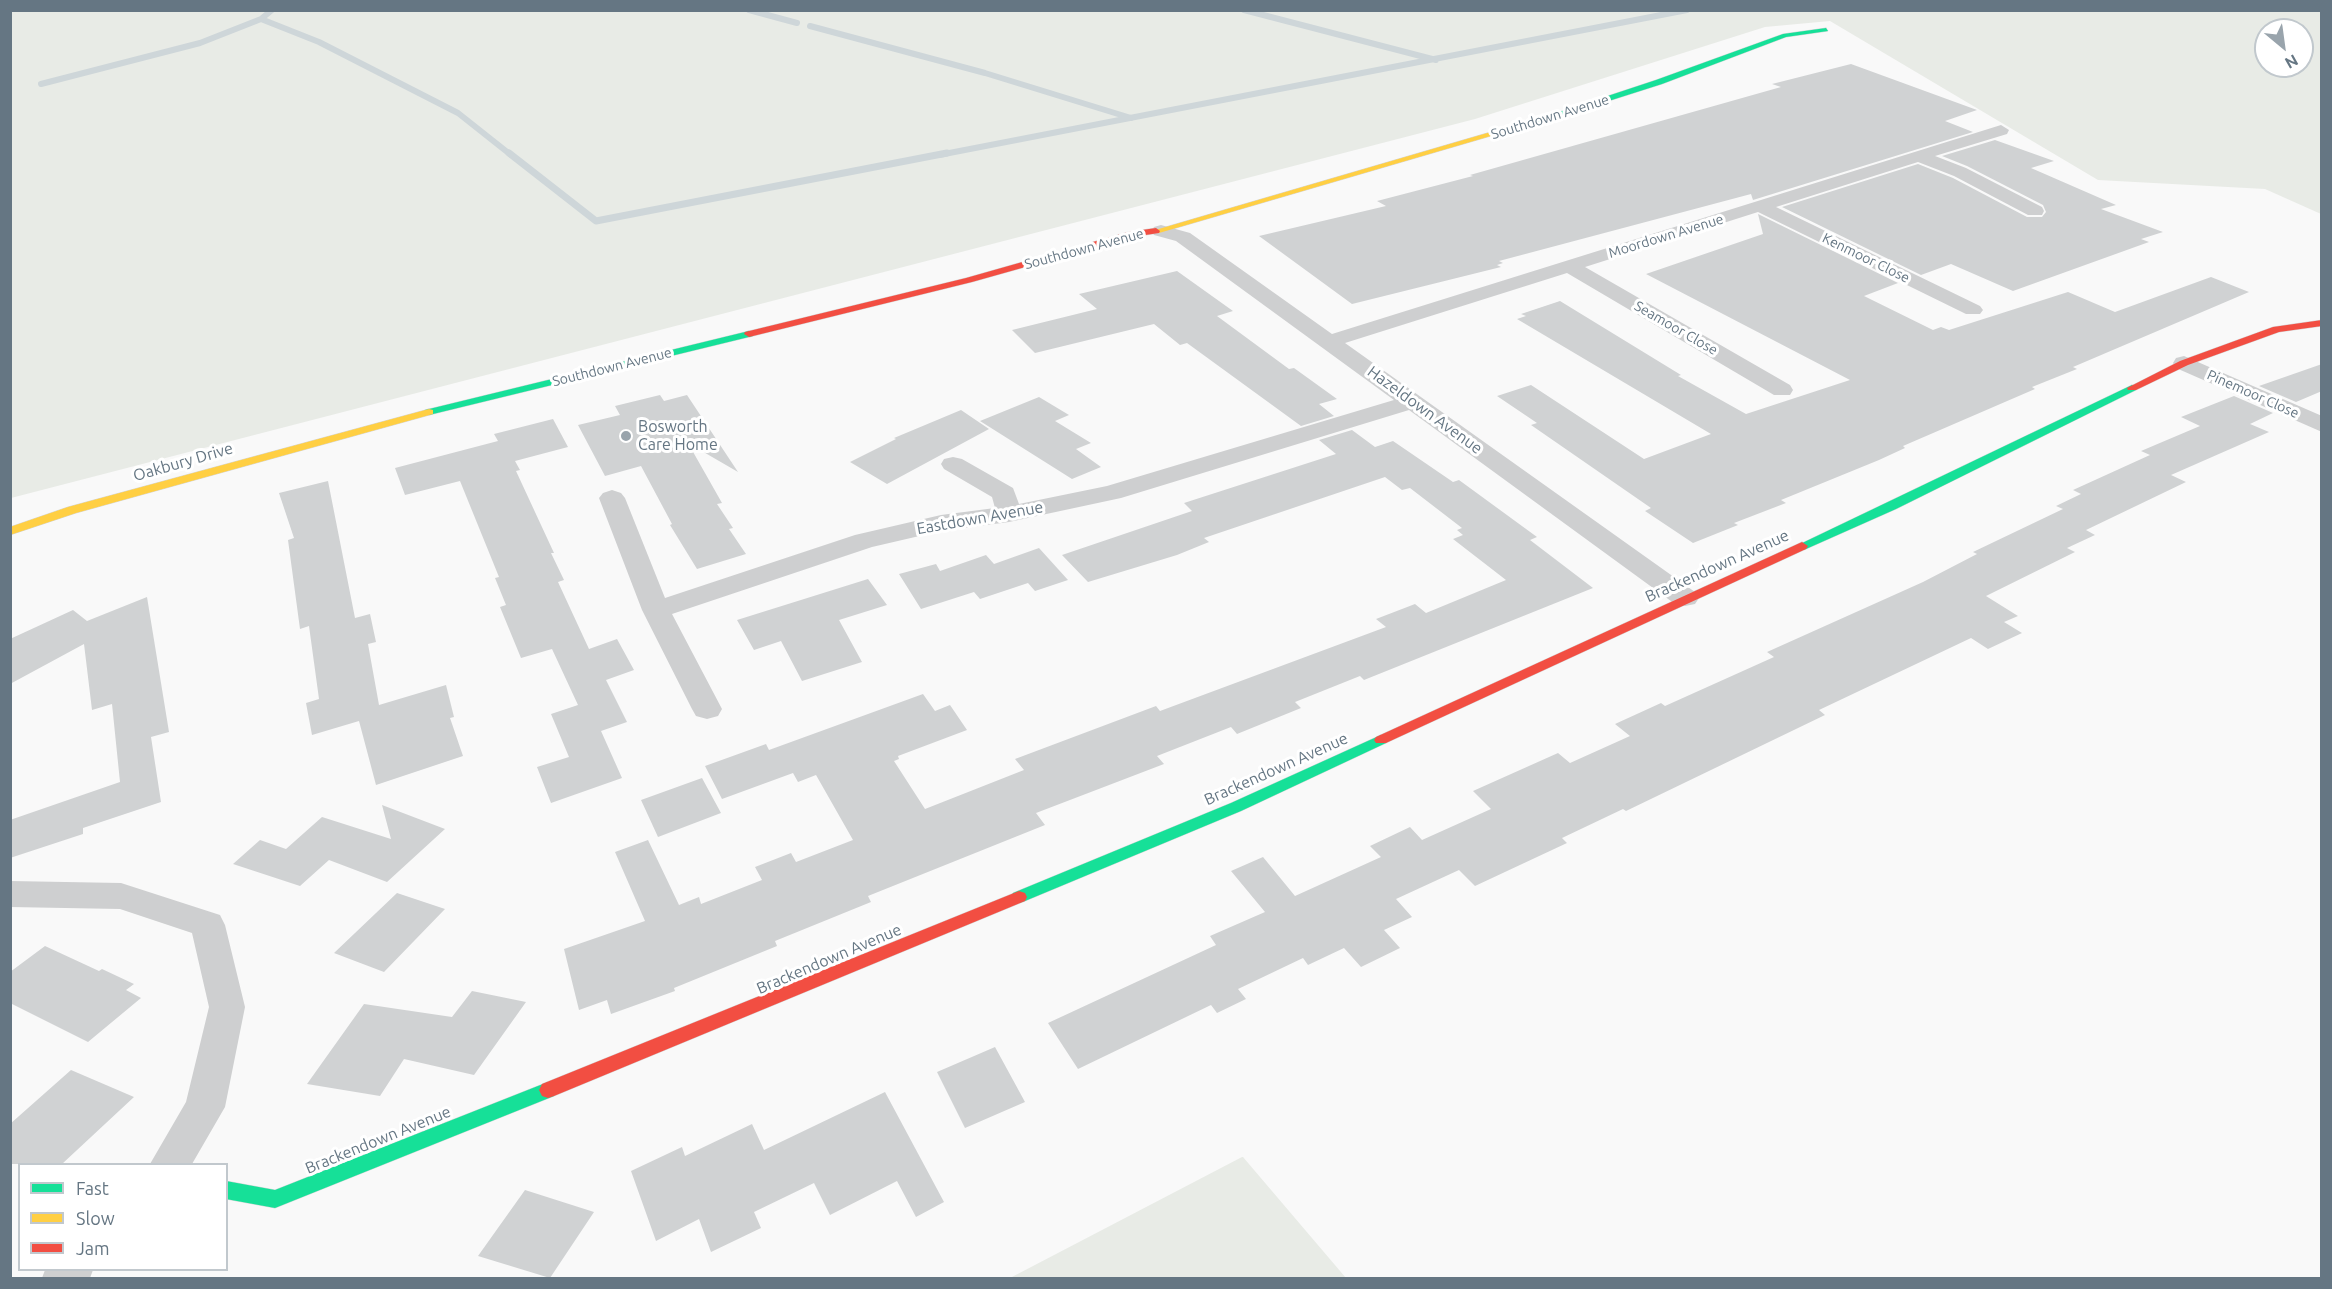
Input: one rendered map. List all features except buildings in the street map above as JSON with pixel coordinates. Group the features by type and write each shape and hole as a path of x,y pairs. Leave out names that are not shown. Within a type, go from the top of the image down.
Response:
{"street":[{"name":"Southdown Avenue","path":"366,427 969,280 1131,234 1161,231 1194,218 1531,123 1659,82 1774,39 1826,30"},
{"name":"Moordown Avenue","path":"1331,341 2001,130"},
{"path":"1918,156 1960,172 2035,211"},
{"name":"Kenmoor Close","path":"1760,206 1973,310"},
{"name":"Hazeldown Avenue","path":"1161,231 1183,237 1331,341 1685,598"},
{"name":"Seamoor Close","path":"1569,266 1782,390"},
{"name":"Brackendown Avenue","path":"228,1190 275,1199 737,1015 1236,807 1685,598 1892,506 2184,363 2277,329 2322,323"},
{"name":"Pinemoor Close","path":"2184,363 2322,425"},
{"name":"Eastdown Avenue","path":"656,610 864,541 941,523 1010,514 1112,493 1414,401"},
{"name":"Oakbury Drive","path":"10,531 72,510 366,427"},
{"path":"953,464 1004,493 1010,514"},
{"path":"612,498 656,610 707,710"},
{"path":"10,894 121,896 208,925 227,1007 205,1107 171,1163"}],"shaded area":[{"path":"11,10 2321,11 2321,214 2265,189 2098,180 1830,21 1765,27 1475,119 11,498"},
{"path":"1242,1157 1346,1278 1010,1278"}],"waterway":[{"path":"261,19 272,10"},
{"path":"749,10 797,23"},
{"path":"1244,10 1433,59"},
{"path":"1433,59 1687,10"},
{"path":"41,84 200,43 261,19"},
{"path":"261,19 319,42 458,113 511,155"},
{"path":"810,26 985,73 1131,118"},
{"path":"1131,118 1433,59"},
{"path":"939,155 1131,118"},
{"path":"509,153 596,221 947,153"}],"traffic: fast":[{"path":"1521,126 1659,82 1785,35 1826,30"},
{"path":"429,412 749,334"},
{"path":"1802,546 1892,506 2132,388"},
{"path":"1019,897 1236,807 1381,740"},
{"path":"228,1190 275,1199 548,1090"}],"traffic: slow":[{"path":"1156,231 1521,126"},
{"path":"10,531 72,510 429,412"}],"traffic: jam":[{"path":"749,334 969,280 1131,234 1156,231"},
{"path":"2132,388 2184,363 2277,329 2322,323"},
{"path":"1381,740 1802,546"},
{"path":"548,1090 1019,897"}],"place":[{"name":"Bosworth Care Home","path":"626,436"}]}
